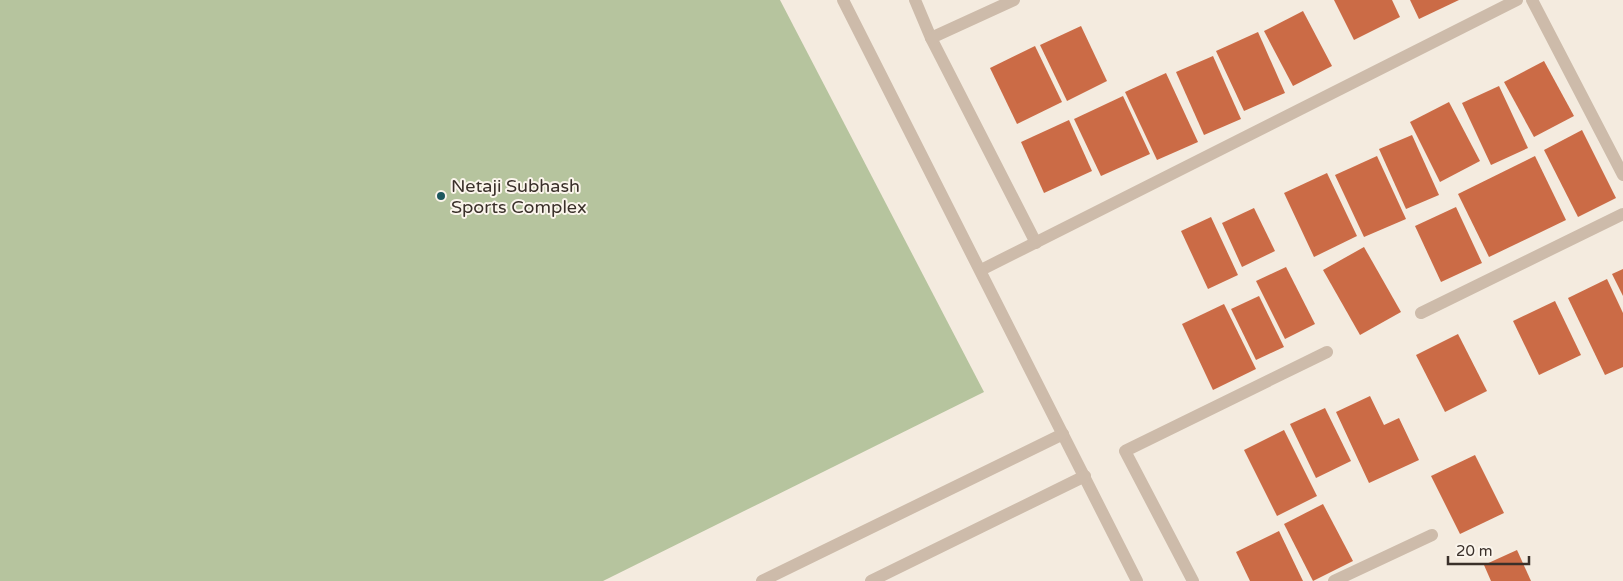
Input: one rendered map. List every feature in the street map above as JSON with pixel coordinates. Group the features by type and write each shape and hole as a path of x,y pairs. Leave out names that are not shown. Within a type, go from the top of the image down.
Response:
{"street":[{"path":"843,0 1137,581"},
{"path":"915,0 931,38 1036,243"},
{"path":"931,38 1014,0"},
{"path":"981,270 1517,0"},
{"path":"1532,0 1623,175"},
{"path":"1421,313 1623,214"},
{"path":"1193,581 1125,451 1327,352"},
{"path":"762,581 1063,434"},
{"path":"871,581 1085,476"},
{"path":"1334,581 1432,535"}],"green space":[{"name":"Netaji Subhash Sports Complex","path":"0,0 780,0 984,392 603,581 0,581"}],"building":[{"path":"1334,0 1392,0 1400,17 1354,40"},
{"path":"1410,0 1459,0 1419,19"},
{"path":"1303,11 1332,66 1293,86 1264,31"},
{"path":"1081,26 1107,81 1067,101 1040,45"},
{"path":"1258,32 1285,93 1244,111 1216,51"},
{"path":"1035,46 1062,102 1017,124 990,68"},
{"path":"1213,56 1241,119 1204,135 1176,72"},
{"path":"1544,61 1574,116 1534,137 1504,82"},
{"path":"1166,73 1198,142 1157,160 1125,92"},
{"path":"1499,86 1528,148 1491,165 1462,103"},
{"path":"1123,96 1150,154 1101,176 1074,119"},
{"path":"1449,102 1480,161 1440,182 1410,122"},
{"path":"1069,120 1092,171 1044,193 1021,142"},
{"path":"1582,130 1616,198 1578,217 1544,150"},
{"path":"1412,135 1439,195 1406,209 1379,149"},
{"path":"1377,156 1406,219 1364,237 1335,175"},
{"path":"1535,156 1566,220 1489,257 1458,194"},
{"path":"1327,173 1357,236 1314,257 1284,193"},
{"path":"1456,207 1482,263 1441,282 1415,226"},
{"path":"1254,208 1275,251 1242,267 1222,223"},
{"path":"1211,217 1238,275 1208,289 1181,231"},
{"path":"1364,247 1401,312 1360,335 1323,270"},
{"path":"1286,267 1315,324 1285,339 1256,281"},
{"path":"1623,269 1623,296 1612,274"},
{"path":"1607,279 1623,313 1623,367 1605,375 1568,298"},
{"path":"1259,296 1284,347 1256,360 1231,309"},
{"path":"1555,301 1581,355 1539,375 1513,321"},
{"path":"1224,304 1256,369 1213,390 1182,324"},
{"path":"1458,334 1487,391 1445,412 1416,355"},
{"path":"1370,396 1384,425 1399,418 1419,460 1369,483 1336,412"},
{"path":"1325,408 1351,461 1316,478 1290,424"},
{"path":"1284,430 1317,496 1277,516 1244,450"},
{"path":"1475,455 1504,513 1460,534 1431,476"},
{"path":"1323,504 1353,561 1313,581 1284,524"},
{"path":"1279,531 1303,581 1250,581 1236,552"},
{"path":"1517,550 1531,581 1491,581 1484,565"}],"place":[{"name":"Netaji Subhash Sports Complex","path":"441,196"}]}
